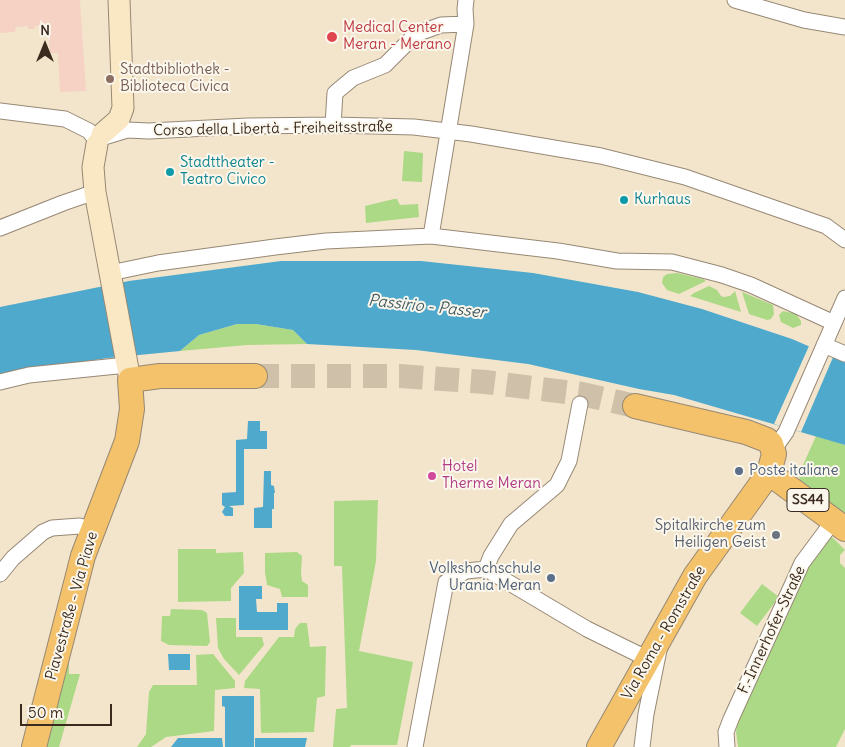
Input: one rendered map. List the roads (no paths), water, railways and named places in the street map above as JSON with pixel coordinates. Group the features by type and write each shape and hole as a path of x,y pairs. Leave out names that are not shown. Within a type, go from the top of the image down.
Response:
{"main road":[{"path":"119,0 123,108 119,119 99,137 93,167 95,192 127,368 160,376 255,376"},
{"name":"Piavestraße - Via Piave","path":"34,747 76,579 92,530 127,441 132,409 127,368"},
{"path":"635,406 746,432 763,438 771,444 782,436"},
{"path":"769,473 782,436"},
{"name":"SS44","path":"769,473 840,525"},
{"name":"Via Roma - Romstraße","path":"599,747 695,576 769,473"}],"street":[{"path":"431,236 466,24 466,0"},
{"path":"735,0 804,20 845,27"},
{"path":"333,125 334,94 353,78 385,65 416,34 441,25 466,24"},
{"path":"0,111 65,119 99,137"},
{"name":"Corso della Libertà - Freiheitsstraße","path":"99,137 128,130 150,131 248,126 333,125 414,127 449,131 602,156 685,177 826,226 845,240"},
{"path":"0,228 95,192"},
{"path":"111,277 158,264 275,247 326,241 431,236 558,251 617,261 672,262 751,285 834,323"},
{"path":"782,436 845,298"},
{"path":"823,348 845,354"},
{"path":"0,382 29,376 127,368"},
{"path":"486,569 491,556 511,524 557,485 569,461 580,404"},
{"name":"F.-Innerhofer-Straße","path":"727,747 726,732 731,719 802,563 840,525"},
{"path":"0,574 13,558 35,537 52,528 80,526 92,530"},
{"path":"415,747 446,582 466,571 486,569 587,629 648,659"},
{"path":"642,747 646,714 662,634"}],"water":[{"name":"Passirio - Passer","path":"281,261 421,261 533,273 638,292 702,309 792,339 845,362 845,445 674,395 528,364 416,350 307,344 293,330 256,324 237,324 199,335 180,351 108,358 0,376 0,307 129,281"},
{"path":"248,421 260,421 260,431 267,431 267,449 244,449 244,505 229,506 233,508 233,516 225,516 222,512 225,507 222,505 222,493 236,492 236,440 247,439"},
{"path":"264,471 271,471 271,485 274,486 275,493 274,509 272,509 272,528 254,528 254,508 263,507"},
{"path":"239,586 262,586 262,599 256,599 257,612 277,612 277,603 288,603 288,630 239,630"},
{"path":"168,654 190,654 190,670 169,670"},
{"path":"222,696 254,696 254,747 225,747 225,707 222,706"},
{"path":"178,738 222,738 223,747 171,747"},
{"path":"255,738 307,738 305,747 255,747"}],"tunnel":[{"path":"255,376 400,376 485,382 582,394 635,406"}],"place":[{"name":"Medical Center Meran - Merano","path":"332,37"},
{"name":"Stadtbibliothek - Biblioteca Civica","path":"110,79"},
{"name":"Stadttheater - Teatro Civico","path":"170,172"},
{"name":"Kurhaus","path":"624,200"},
{"name":"Poste italiane","path":"739,471"},
{"name":"Hotel Therme Meran","path":"432,476"},
{"name":"Spitalkirche zum Heiligen Geist","path":"776,535"},
{"name":"Volkshochschule Urania Meran","path":"551,578"}]}
